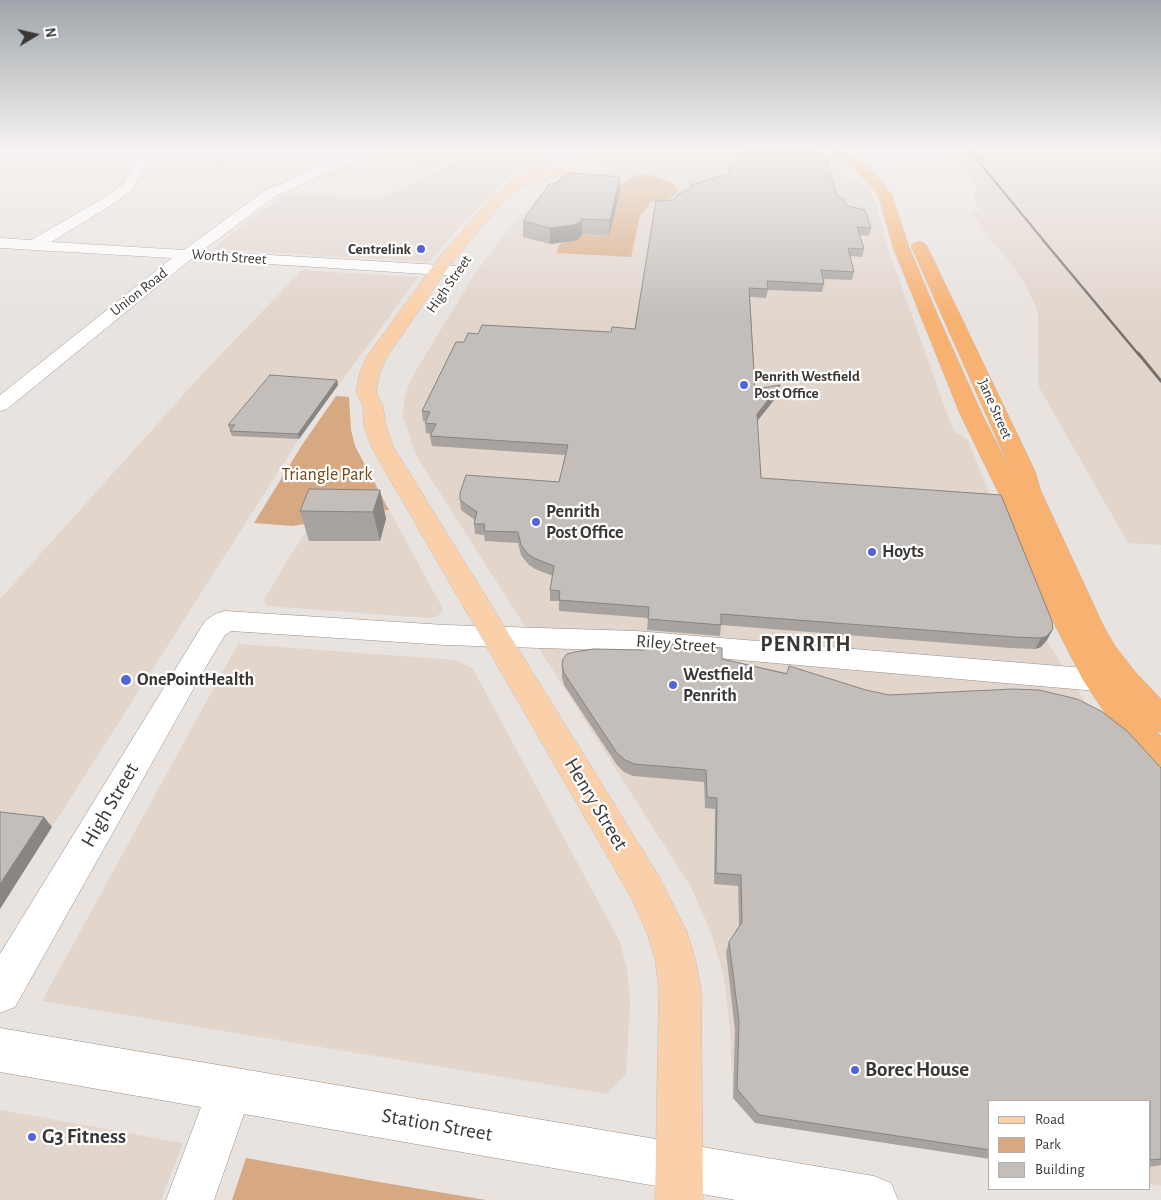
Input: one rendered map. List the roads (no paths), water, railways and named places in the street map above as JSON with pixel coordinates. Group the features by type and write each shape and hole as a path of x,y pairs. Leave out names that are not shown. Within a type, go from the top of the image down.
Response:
{"highway":[{"name":"Jane Street","path":"888,206 901,247 929,316 972,414 1014,500 1061,610 1112,681"},
{"name":"Jane Street","path":"900,206 992,403 1090,627 1105,654 1112,681"},
{"path":"1112,681 1161,720"},
{"path":"1112,681 1120,712 1161,759"}],"main road":[{"name":"High Street","path":"418,328 453,268 471,228 491,206"},
{"name":"High Street","path":"478,243 509,206"},
{"name":"High Street","path":"383,448 376,427 373,406 366,392 370,372 400,323 453,268"},
{"path":"373,406 388,376"},
{"name":"Henry Street","path":"383,448 645,887 667,932 675,959 680,989 679,1183"}],"street":[{"path":"34,245 100,206"},
{"name":"Union Road","path":"0,405 187,254 253,206"},
{"name":"Worth Street","path":"0,243 453,268"},
{"name":"Riley Street","path":"225,621 445,635 636,641 1112,681"},
{"name":"High Street","path":"0,992 194,662 215,628 225,621"},
{"name":"Station Street","path":"0,1050 230,1090 679,1183 874,1200"},
{"path":"190,1200 230,1090"}],"railway":[{"path":"1015,206 1044,241"},
{"path":"1043,240 1139,355"},
{"path":"1138,353 1161,381"}],"place":[{"name":"Centrelink","path":"421,249"},
{"name":"Penrith Westfield Post Office","path":"744,385"},
{"name":"Penrith Post Office","path":"536,522"},
{"name":"Hoyts","path":"872,552"},
{"name":"OnePointHealth","path":"126,680"},
{"name":"Westfield Penrith","path":"673,685"},
{"name":"Borec House","path":"855,1070"},
{"name":"G3 Fitness","path":"32,1137"}],"district":[{"name":"PENRITH","path":"806,644"}],"park label":[{"name":"Triangle Park","path":"327,475"}]}
